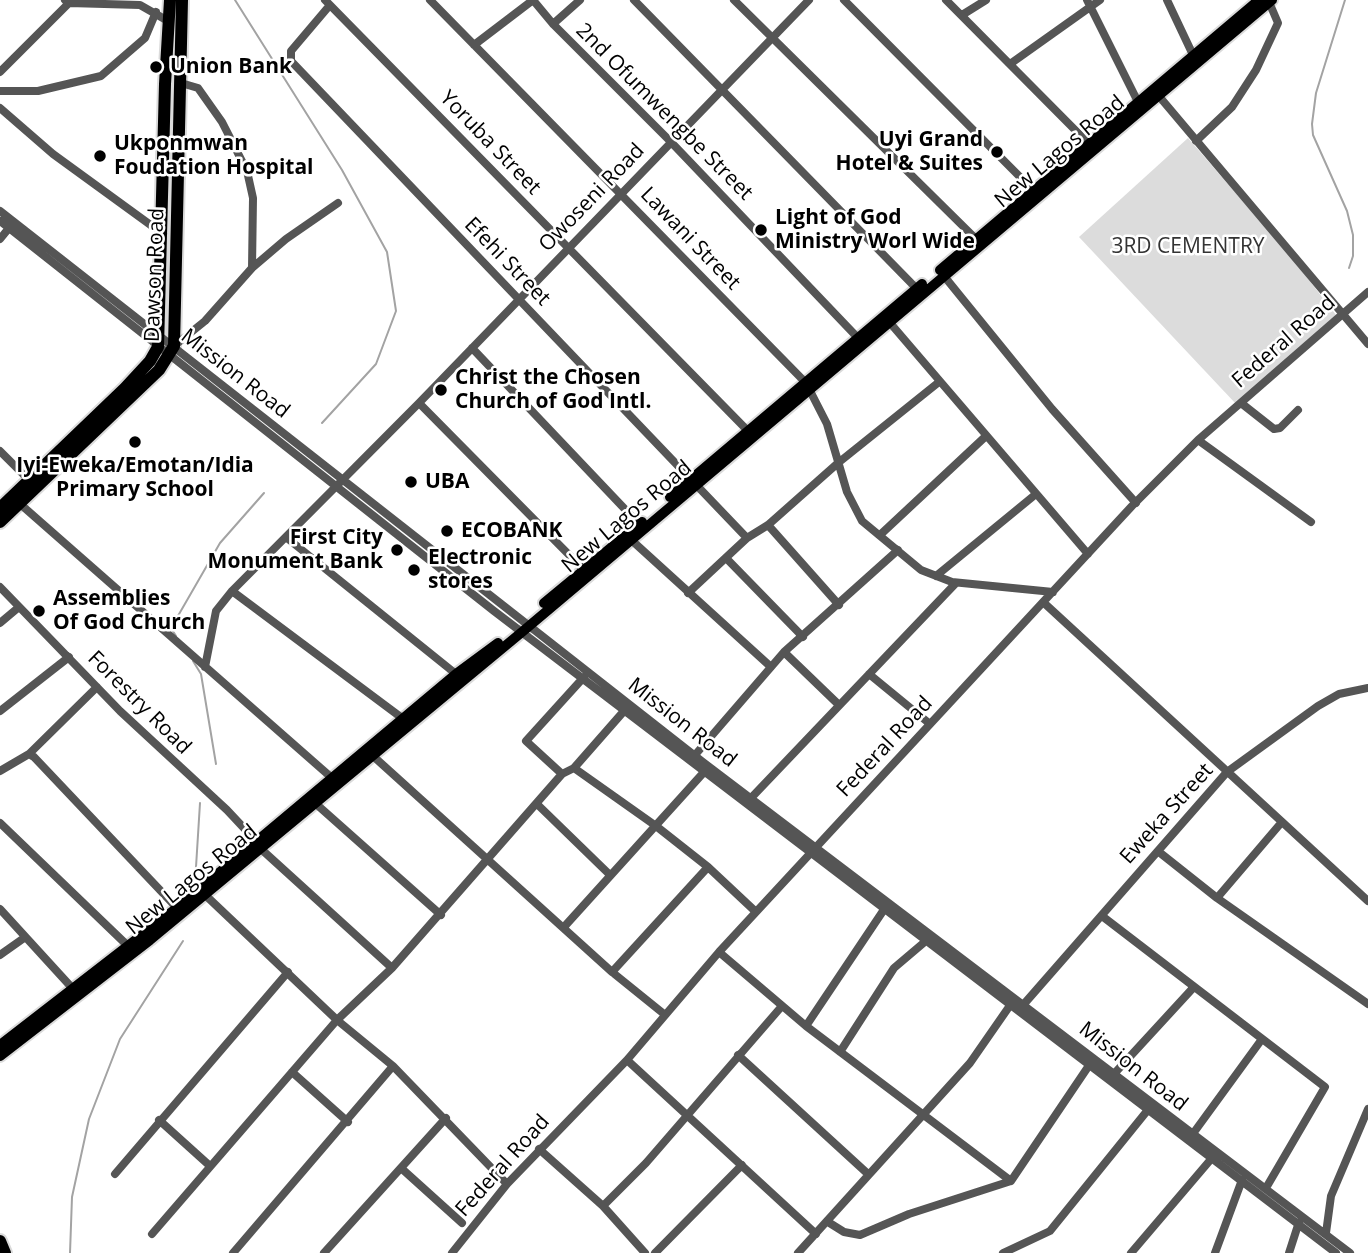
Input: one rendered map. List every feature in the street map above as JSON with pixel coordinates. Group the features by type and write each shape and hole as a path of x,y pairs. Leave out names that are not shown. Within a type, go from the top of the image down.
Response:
{"highway":[{"name":"Dawson Road","path":"0,508 125,388 150,361 159,342 170,0"},
{"name":"Dawson Road","path":"0,522 158,371 172,351 182,0"},
{"path":"0,1241 5,1253"}],"main road":[{"name":"New Lagos Road","path":"258,845 373,756 586,572 808,387 858,338 1032,189 1193,55 1267,1"},
{"name":"New Lagos Road","path":"629,537 639,524 694,481 747,430 891,324 1267,1"},
{"name":"New Lagos Road","path":"0,1055 258,845 402,718 456,674 523,628"},
{"name":"New Lagos Road","path":"0,1045 202,891"}],"street":[{"path":"140,5 153,0"},
{"name":"Lawani Street","path":"430,0 808,387 827,424 847,492 862,521 921,570 936,576 956,583 1053,592"},
{"path":"474,45 533,0"},
{"name":"2nd Ofumwengbe Street","path":"533,0 553,24 670,141 858,338"},
{"path":"553,24 580,0"},
{"path":"634,0 917,289"},
{"path":"734,0 975,238"},
{"name":"Owoseni Road","path":"205,667 216,611 232,592 809,0"},
{"path":"844,0 1032,189"},
{"path":"946,0 1088,143"},
{"path":"962,15 986,0"},
{"path":"1010,64 1088,3 1100,0"},
{"path":"1167,0 1193,55"},
{"path":"1196,141 1232,107 1256,71 1278,23 1267,1"},
{"path":"0,72 67,2 140,5 156,12 168,22"},
{"name":"Yoruba Street","path":"327,2 747,430"},
{"name":"Efehi Street","path":"327,2 291,51 291,61 747,538"},
{"path":"1088,3 1138,102"},
{"path":"0,91 38,91 101,76 145,38 156,12"},
{"path":"181,83 198,88 222,122 247,171 253,198 252,268"},
{"path":"1158,95 1368,344"},
{"path":"0,108 53,154 163,234"},
{"path":"172,351 205,321 252,268 286,239 338,203"},
{"name":"Mission Road","path":"0,211 159,342"},
{"name":"Mission Road","path":"0,221 172,351 624,711 1024,1004 1147,1111 1299,1222 1336,1253"},
{"path":"0,239 9,228"},
{"path":"944,276 1052,409 1136,503"},
{"name":"Federal Road","path":"452,1252 507,1184 627,1060 719,952 1136,503 1198,440 1368,292"},
{"path":"891,324 1088,554"},
{"path":"472,348 639,524"},
{"path":"688,593 747,538 768,525 838,463 939,382"},
{"path":"419,403 586,572"},
{"path":"1241,403 1275,429 1280,428 1298,410"},
{"path":"880,535 986,436"},
{"path":"1198,440 1311,522"},
{"path":"0,451 29,479"},
{"path":"936,576 1036,494"},
{"path":"19,503 332,778"},
{"path":"768,525 839,606"},
{"path":"629,537 771,667"},
{"path":"287,538 456,674"},
{"path":"695,755 784,652 839,606 898,550"},
{"path":"726,558 803,637"},
{"path":"752,797 956,583"},
{"name":"Forestry Road","path":"0,587 97,687 258,845 392,968"},
{"path":"232,592 402,718"},
{"path":"1043,602 1368,901"},
{"path":"0,623 19,607"},
{"name":"Mission Road","path":"523,628 752,797 926,940 1011,1004 1113,1074 1350,1253"},
{"path":"784,652 839,705"},
{"path":"0,711 69,657"},
{"path":"869,674 930,724"},
{"path":"562,774 526,741 584,677"},
{"path":"0,771 29,754 97,687"},
{"name":"Eweka Street","path":"1024,1004 1227,772 1318,706 1339,694 1368,688"},
{"path":"152,1234 337,1020 392,968 538,805 562,774 574,768 624,711"},
{"path":"29,754 177,908"},
{"path":"373,756 612,972 664,1014"},
{"path":"574,768 656,825 708,867 756,912"},
{"path":"564,927 609,874 705,771"},
{"path":"315,803 441,915"},
{"path":"538,805 609,874"},
{"path":"0,822 128,946"},
{"path":"1217,898 1281,823"},
{"path":"1159,852 1217,898 1368,1004"},
{"path":"612,972 708,867"},
{"path":"202,891 337,1020 393,1066 507,1184"},
{"path":"806,1026 885,908"},
{"path":"0,909 74,990"},
{"path":"1102,916 1325,1087 1266,1188"},
{"path":"0,955 24,937"},
{"path":"840,1052 894,968 926,940"},
{"path":"719,952 806,1026 1011,1181"},
{"path":"115,1174 288,971"},
{"path":"1113,1074 1193,988"},
{"path":"798,1253 970,1063 1011,1004"},
{"path":"603,1206 646,1163 782,1006"},
{"path":"1192,1135 1262,1040"},
{"path":"738,1055 868,1174"},
{"path":"627,1060 816,1234"},
{"path":"828,1222 844,1233 860,1235 909,1214 1011,1181 1092,1062"},
{"path":"233,1253 348,1122 393,1066"},
{"path":"292,1072 348,1122"},
{"path":"1326,1233 1331,1196 1368,1109"},
{"path":"1003,1253 1050,1231 1147,1111"},
{"path":"324,1253 446,1118"},
{"path":"159,1120 210,1166"},
{"path":"1359,1131 1368,1135"},
{"path":"539,1149 603,1206 642,1252"},
{"path":"1131,1253 1212,1158"},
{"path":"655,1253 742,1166"},
{"path":"401,1168 462,1223"},
{"path":"1216,1253 1242,1180"},
{"path":"1289,1253 1299,1222"}],"green space":[{"name":"3RD CEMENTRY","path":"1188,138 1292,258 1336,315 1236,404 1079,237"}],"waterway":[{"path":"235,0 342,170 387,252 396,311 376,364 322,423"},
{"path":"1345,0 1316,93 1312,124 1313,135 1347,211 1353,235 1353,256 1349,268"},
{"path":"176,636 171,628 220,543 264,493"},
{"path":"193,661 201,674 216,764"},
{"path":"195,883 200,803"},
{"path":"70,1253 72,1197 89,1119 120,1039 183,941"}],"place":[{"name":"Union Bank","path":"156,67"},
{"name":"Uyi Grand Hotel & Suites","path":"997,152"},
{"name":"Ukponmwan Foudation Hospital","path":"100,156"},
{"name":"Light of God Ministry Worl Wide","path":"761,230"},
{"name":"Christ the Chosen Church of God Intl.","path":"441,390"},
{"name":"Iyi-Eweka/Emotan/Idia Primary School","path":"135,442"},
{"name":"UBA","path":"411,482"},
{"name":"ECOBANK","path":"447,531"},
{"name":"First City Monument Bank","path":"397,550"},
{"name":"Electronic stores","path":"414,570"},
{"name":"Assemblies Of God Church","path":"39,611"}]}
